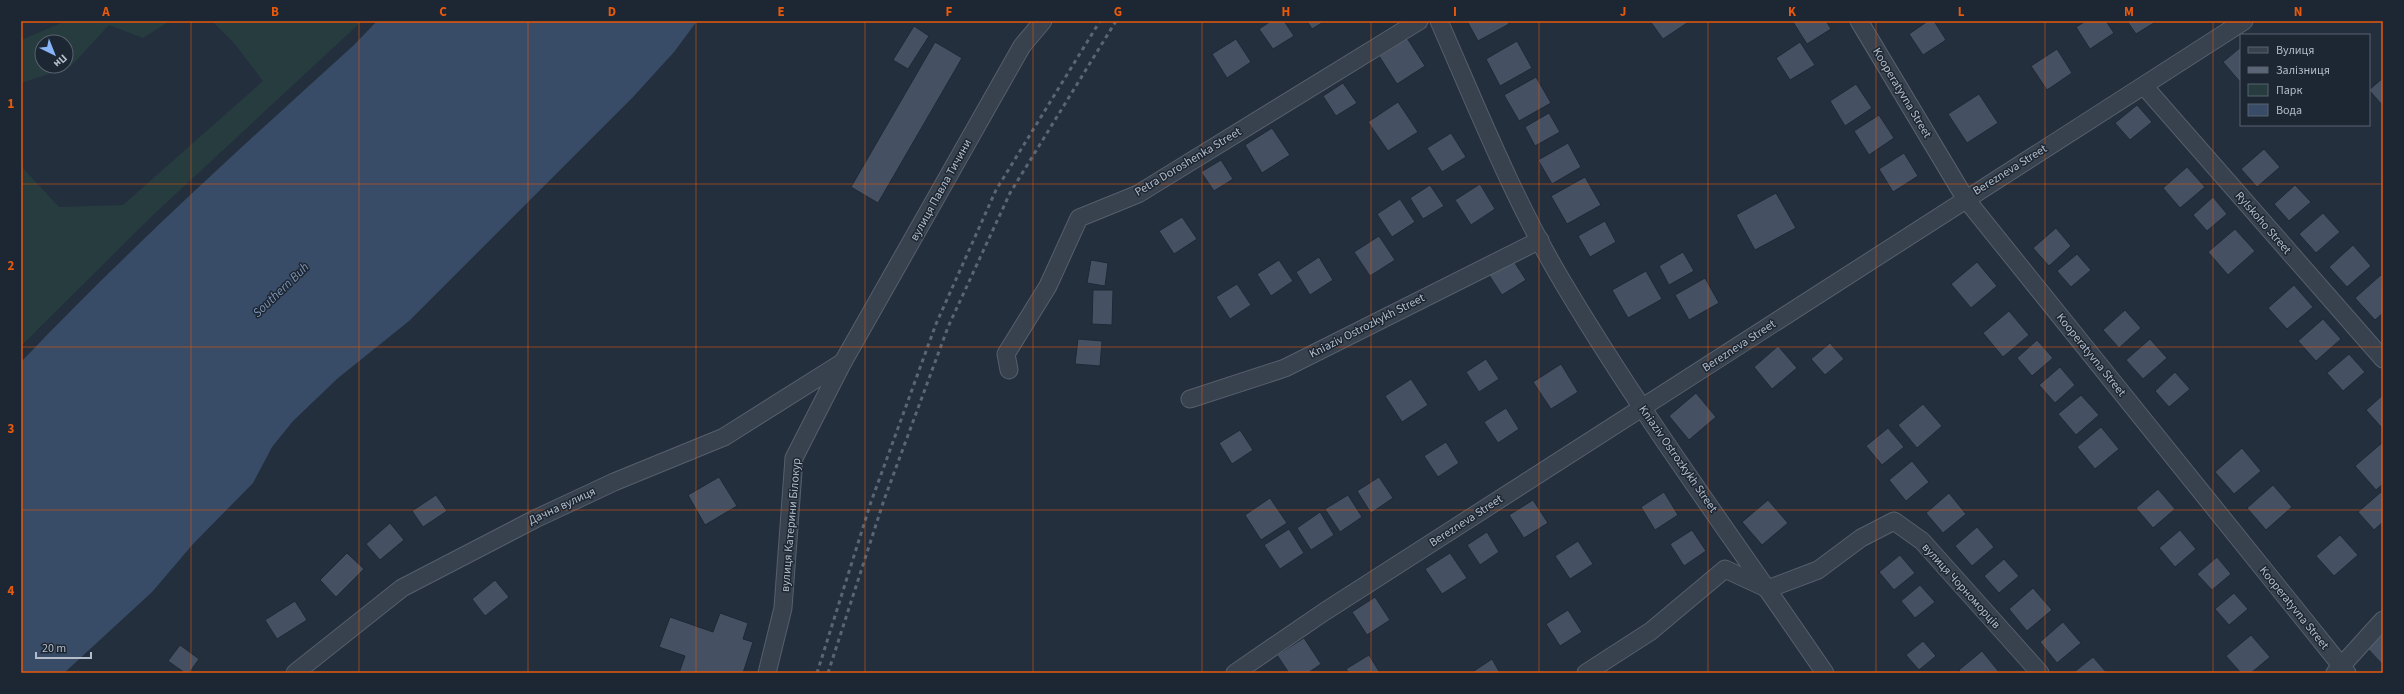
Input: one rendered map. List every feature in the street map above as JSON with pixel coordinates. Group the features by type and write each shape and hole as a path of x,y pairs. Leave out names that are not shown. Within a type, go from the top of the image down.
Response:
{"street":[{"name":"вулиця Павла Тичини","path":"843,362 1022,46 1043,21"},
{"name":"Petra Doroshenka Street","path":"1009,370 1006,354 1048,286 1079,218 1138,194 1419,21"},
{"name":"Kniaziv Ostrozkykh Street","path":"1439,21 1506,171 1540,240 1565,285 1642,409 1825,673"},
{"name":"Kooperatyvna Street","path":"1859,21 1965,198 2341,671"},
{"name":"Berezneva Street","path":"1234,673 1324,612 1642,409 1965,198 2144,86 2244,21"},
{"name":"Rylskoho Street","path":"2144,86 2383,359"},
{"name":"Kniaziv Ostrozkykh Street","path":"1190,399 1285,368 1540,240"},
{"name":"Дачна вулиця","path":"296,673 402,588 549,512 614,482 724,437 843,362"},
{"name":"вулиця Катерини Білокур","path":"767,673 783,608 794,458 843,362"},
{"name":"вулиця Чорноморців","path":"1768,589 1818,570 1862,538 1894,521 1922,542 2040,673"},
{"path":"1586,673 1651,631 1724,569 1768,589"},
{"path":"2341,671 2383,620"}],"green space":[{"path":"66,21 170,21 143,38 109,25 74,63 74,34 35,34"},
{"path":"212,21 362,21 152,216 21,346 21,166 59,207 123,205 263,81 234,43"},
{"path":"34,35 34,74 49,74 21,83 21,40"}],"water":[{"name":"Southern Buh","path":"377,21 697,21 674,52 633,97 409,321 338,378 293,421 272,447 253,483 193,544 152,592 64,673 21,673 21,362 143,240 226,161 354,45"}],"building":[{"path":"1271,21 1284,21 1294,36 1273,49 1259,29"},
{"path":"1307,21 1325,21 1312,29"},
{"path":"1467,21 1507,21 1509,24 1478,41"},
{"path":"1650,21 1690,21 1663,39"},
{"path":"1826,21 1831,29 1807,44 1793,22"},
{"path":"1928,21 1934,21 1946,40 1923,55 1909,34"},
{"path":"2086,21 2106,21 2114,33 2090,49 2076,27"},
{"path":"2127,21 2157,21 2136,34"},
{"path":"914,26 929,36 908,69 893,60"},
{"path":"1407,38 1425,66 1397,84 1379,56"},
{"path":"1236,39 1251,62 1227,78 1212,54"},
{"path":"1517,41 1532,68 1500,86 1486,59"},
{"path":"935,42 962,58 878,203 851,187"},
{"path":"1800,42 1815,65 1790,80 1776,58"},
{"path":"2240,48 2240,82 2223,62"},
{"path":"2057,49 2072,73 2047,90 2031,66"},
{"path":"1536,77 1551,103 1519,121 1504,95"},
{"path":"2383,78 2383,106 2370,91 2370,89"},
{"path":"1343,83 1357,103 1336,116 1323,96"},
{"path":"1856,84 1872,108 1845,126 1830,101"},
{"path":"1979,94 1998,123 1967,143 1948,114"},
{"path":"1398,102 1418,132 1388,151 1368,122"},
{"path":"2137,105 2152,122 2130,140 2115,123"},
{"path":"1549,113 1560,132 1535,146 1525,127"},
{"path":"1879,115 1894,138 1869,155 1854,131"},
{"path":"1272,128 1290,155 1262,173 1245,145"},
{"path":"1451,133 1466,157 1442,172 1427,148"},
{"path":"1568,143 1581,167 1552,184 1538,160"},
{"path":"2264,149 2280,167 2257,187 2241,169"},
{"path":"1904,153 1918,176 1893,192 1879,169"},
{"path":"1221,160 1233,179 1214,191 1201,172"},
{"path":"2187,167 2205,187 2180,208 2163,188"},
{"path":"1585,177 1601,205 1567,224 1551,196"},
{"path":"1480,184 1495,209 1471,225 1455,200"},
{"path":"1430,185 1444,206 1423,219 1410,198"},
{"path":"2295,185 2311,202 2289,221 2274,204"},
{"path":"1776,193 1796,228 1755,250 1736,215"},
{"path":"2213,197 2227,214 2207,231 2193,215"},
{"path":"1400,199 1415,222 1392,237 1377,214"},
{"path":"2323,213 2340,232 2316,253 2299,234"},
{"path":"1182,217 1197,239 1174,254 1159,231"},
{"path":"1605,221 1616,242 1590,257 1578,236"},
{"path":"2056,228 2071,246 2049,266 2033,248"},
{"path":"2235,229 2255,251 2228,275 2208,252"},
{"path":"1379,236 1395,260 1370,276 1354,252"},
{"path":"2353,245 2371,266 2347,287 2329,267"},
{"path":"1683,252 1694,271 1669,285 1659,266"},
{"path":"2077,254 2091,270 2071,287 2057,271"},
{"path":"1319,257 1333,280 1310,295 1296,272"},
{"path":"1511,257 1526,280 1502,295 1487,272"},
{"path":"1091,260 1108,263 1105,286 1087,283"},
{"path":"1279,260 1293,281 1271,296 1257,274"},
{"path":"1977,262 1997,286 1971,308 1951,284"},
{"path":"1646,271 1662,299 1628,318 1612,290"},
{"path":"2382,274 2383,313 2375,320 2355,298"},
{"path":"1705,278 1719,303 1689,320 1675,295"},
{"path":"1237,284 1251,305 1230,319 1216,297"},
{"path":"2294,285 2313,307 2287,329 2268,308"},
{"path":"1093,290 1113,290 1112,325 1092,324"},
{"path":"2125,310 2141,328 2119,348 2103,330"},
{"path":"2009,311 2029,335 2003,357 1983,333"},
{"path":"2323,319 2341,339 2316,361 2298,341"},
{"path":"1078,339 1102,341 1100,366 1075,364"},
{"path":"2150,339 2167,358 2143,379 2126,360"},
{"path":"2037,340 2053,358 2032,376 2017,358"},
{"path":"1830,343 1844,359 1825,375 1811,359"},
{"path":"1778,346 1797,368 1772,389 1754,367"},
{"path":"2349,354 2365,372 2343,391 2327,373"},
{"path":"1486,359 1499,379 1479,392 1466,372"},
{"path":"1561,364 1578,392 1551,409 1533,382"},
{"path":"2060,367 2075,385 2055,403 2039,385"},
{"path":"2175,372 2190,389 2169,407 2155,391"},
{"path":"1411,379 1428,405 1402,422 1385,396"},
{"path":"1696,393 1716,417 1689,440 1669,416"},
{"path":"2081,395 2099,415 2076,435 2058,414"},
{"path":"2383,395 2383,427 2382,428 2366,410"},
{"path":"1923,404 1942,426 1917,448 1898,425"},
{"path":"1506,408 1519,429 1498,443 1484,422"},
{"path":"2101,427 2119,449 2095,469 2077,447"},
{"path":"1888,428 1904,447 1882,465 1866,446"},
{"path":"1240,430 1253,450 1232,464 1219,443"},
{"path":"1446,442 1459,463 1438,477 1424,456"},
{"path":"2383,442 2383,484 2376,490 2355,466"},
{"path":"2242,448 2261,471 2234,494 2215,472"},
{"path":"1912,461 1929,482 1906,501 1889,480"},
{"path":"719,477 737,506 705,525 688,495"},
{"path":"1379,477 1393,498 1371,513 1357,491"},
{"path":"2273,485 2292,507 2266,530 2247,508"},
{"path":"2158,489 2175,509 2153,528 2136,508"},
{"path":"1664,492 1678,515 1655,530 1641,507"},
{"path":"2381,492 2383,495 2383,522 2374,530 2358,512"},
{"path":"1949,493 1966,514 1943,533 1926,513"},
{"path":"436,495 447,511 423,527 412,511"},
{"path":"1348,495 1362,517 1340,532 1325,509"},
{"path":"1270,498 1287,523 1261,540 1245,515"},
{"path":"1533,500 1548,523 1524,538 1509,515"},
{"path":"1768,500 1788,523 1762,545 1742,522"},
{"path":"1320,512 1334,535 1311,550 1297,528"},
{"path":"390,523 404,540 380,560 366,544"},
{"path":"1977,527 1994,547 1972,566 1955,546"},
{"path":"1289,529 1304,553 1280,569 1264,545"},
{"path":"1692,530 1706,551 1684,566 1670,544"},
{"path":"2180,530 2196,549 2175,567 2159,548"},
{"path":"1487,532 1499,552 1480,565 1467,545"},
{"path":"2340,535 2358,555 2334,576 2316,556"},
{"path":"1578,541 1593,564 1570,579 1555,556"},
{"path":"347,553 364,569 336,597 320,580"},
{"path":"1450,553 1467,578 1442,594 1425,569"},
{"path":"1900,555 1915,573 1894,590 1879,572"},
{"path":"2217,557 2231,574 2212,590 2197,574"},
{"path":"2004,559 2019,576 1999,593 1984,576"},
{"path":"495,580 509,597 485,616 472,599"},
{"path":"1920,585 1935,602 1915,618 1901,601"},
{"path":"2033,588 2052,610 2027,631 2009,609"},
{"path":"2234,593 2248,609 2229,625 2215,609"},
{"path":"1375,597 1390,620 1367,635 1352,612"},
{"path":"295,601 307,620 277,639 265,620"},
{"path":"1568,610 1582,632 1560,646 1546,624"},
{"path":"720,613 748,623 743,639 753,642 743,673 679,673 685,656 659,647 670,617 713,632"},
{"path":"2063,622 2081,643 2057,663 2040,642"},
{"path":"2383,634 2383,665 2367,648"},
{"path":"2251,635 2270,657 2251,673 2241,673 2226,656"},
{"path":"1304,638 1321,664 1308,673 1289,673 1277,655"},
{"path":"1923,641 1936,656 1919,670 1906,655"},
{"path":"180,645 199,659 189,673 185,673 168,661"},
{"path":"1982,651 1999,672 1961,673 1959,670"},
{"path":"1369,655 1380,673 1349,673 1346,669"},
{"path":"2093,657 2107,673 2073,673"},
{"path":"1492,659 1500,673 1471,673"}],"railway":[{"path":"817,673 871,502 936,324 996,190 1100,21"},
{"path":"828,673 884,500 948,327 1010,193 1116,21"}]}
